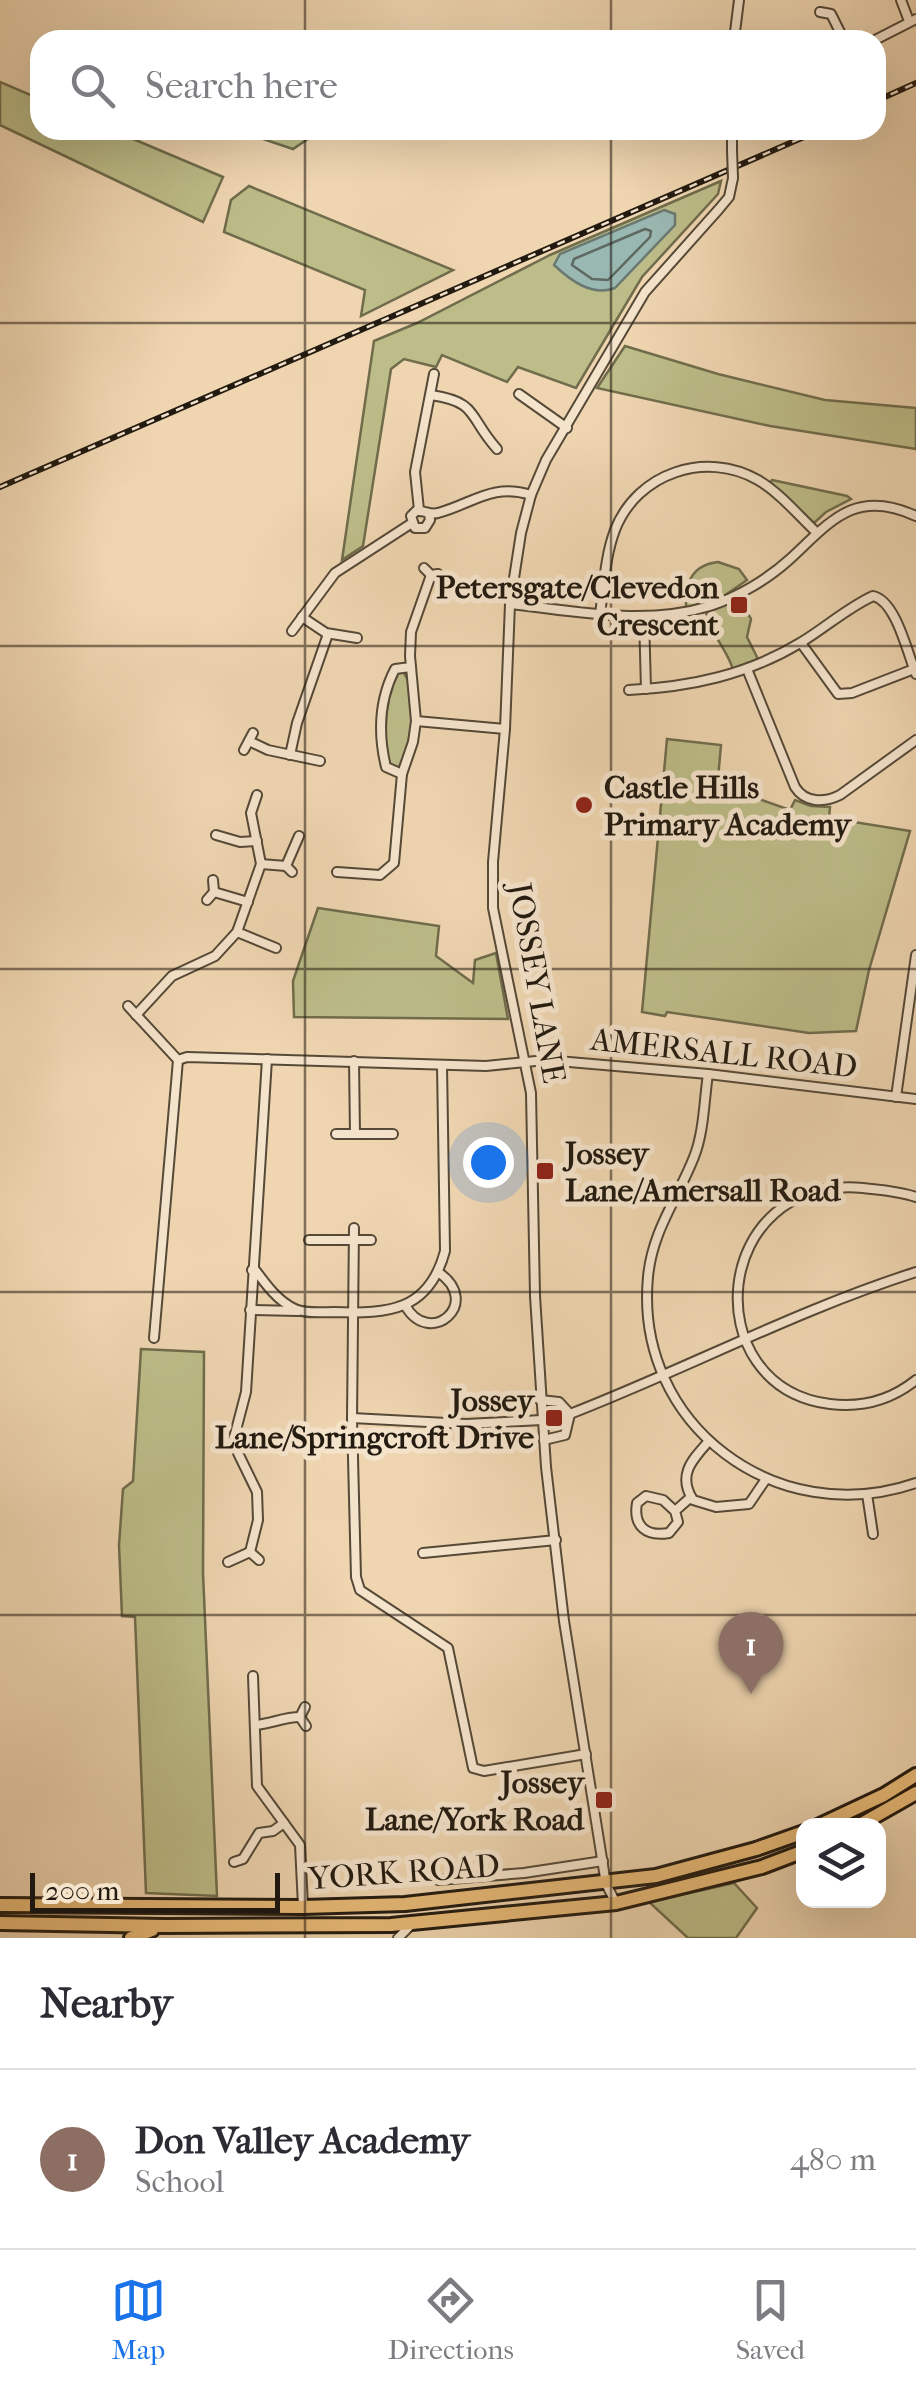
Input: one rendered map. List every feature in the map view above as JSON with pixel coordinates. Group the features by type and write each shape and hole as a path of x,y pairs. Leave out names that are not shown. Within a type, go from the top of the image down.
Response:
{"highway":[{"path":"835,1818 916,1775"},
{"path":"872,1818 916,1793"},
{"name":"YORK ROAD","path":"0,1905 404,1904 606,1884 702,1865 796,1835"},
{"name":"YORK ROAD","path":"77,1918 118,1914 129,1931 164,1926 415,1923 616,1903 762,1867 796,1854"},
{"path":"606,1884 612,1888 632,1888 724,1876"},
{"path":"0,1905 77,1918"},
{"path":"0,1923 77,1918"}],"street":[{"path":"735,30 738,0"},
{"path":"886,34 913,20 901,0"},
{"path":"820,12 834,10 841,30"},
{"name":"JOSSEY LANE","path":"616,1903 606,1884 564,1621 540,1400 533,1130 527,1061 493,905 510,604 521,532 546,460 645,292 729,197 732,140"},
{"path":"419,510 415,472 434,374"},
{"path":"519,394 566,428"},
{"path":"430,395 460,401 497,449"},
{"path":"474,415 486,406"},
{"path":"600,614 610,544 618,523 631,502 649,485 678,470 713,467 747,474 770,488 816,532"},
{"path":"419,510 429,514 496,490 531,495"},
{"path":"510,604 644,617 688,612 732,598 770,576 816,532 846,510 893,508 916,516"},
{"path":"412,524 413,514 419,510"},
{"path":"412,524 425,528 429,514"},
{"path":"292,631 336,573 412,524"},
{"path":"337,872 372,876 390,869 396,856 402,774 414,742 416,720 412,632 431,572"},
{"path":"629,690 682,686 747,669 800,642 867,598 880,597 890,606 915,672 838,694 800,642"},
{"path":"644,617 646,689"},
{"path":"302,618 328,634 357,638"},
{"path":"290,755 328,634"},
{"path":"402,774 386,767 381,720 392,672 400,666 411,667"},
{"path":"747,669 795,787 808,798 830,800 840,795 916,740"},
{"path":"416,720 504,728"},
{"path":"249,741 268,750 320,761"},
{"path":"136,1014 172,976 214,956 237,932 260,864 252,813 256,795"},
{"path":"216,835 240,842 257,841"},
{"path":"260,864 289,869 299,836"},
{"path":"207,900 214,892 213,880"},
{"path":"214,892 248,902"},
{"path":"237,932 276,948"},
{"path":"896,1097 916,955"},
{"path":"128,1006 178,1060 154,1338"},
{"name":"AMERSALL ROAD","path":"178,1060 187,1057 486,1066 527,1061 708,1074 916,1099"},
{"path":"250,1552 258,1520 258,1492 238,1452 235,1434 246,1392 266,1060"},
{"path":"354,1061 355,1134"},
{"path":"250,1310 390,1311 424,1290 438,1272 445,1250 442,1064"},
{"path":"708,1074 698,1147 650,1257 648,1322 664,1377 678,1404 708,1441 728,1458 766,1479 818,1493 867,1494 916,1483"},
{"path":"336,1134 394,1134"},
{"path":"916,1197 836,1186 818,1189 777,1211 748,1248 739,1274 736,1304 746,1340 758,1361 782,1385 821,1403 853,1405 878,1401 916,1380"},
{"path":"354,1228 352,1418 358,1584 364,1596 448,1648 473,1768 484,1771 586,1754"},
{"path":"309,1240 371,1240"},
{"path":"252,1270 298,1311"},
{"path":"405,1305 414,1319 424,1324 446,1318 454,1308 457,1294 452,1282 438,1272"},
{"path":"570,1414 664,1377 835,1300 916,1272"},
{"path":"540,1400 559,1402 570,1414"},
{"path":"544,1440 564,1434 570,1414"},
{"path":"352,1418 466,1424 542,1420"},
{"path":"708,1441 686,1470 686,1485 698,1503 716,1507 749,1504 766,1479"},
{"path":"867,1494 873,1534"},
{"path":"646,1496 663,1500 675,1511 678,1522 668,1533 643,1530 636,1518 637,1503 646,1496"},
{"path":"675,1511 690,1496"},
{"path":"423,1554 556,1540"},
{"path":"250,1552 259,1560"},
{"path":"228,1562 250,1552"},
{"path":"253,1676 256,1786 300,1846 303,1907"},
{"path":"240,1691 254,1690"},
{"path":"300,1717 305,1706"},
{"path":"255,1725 300,1717"},
{"path":"300,1717 306,1726"},
{"path":"234,1862 244,1859 259,1834 284,1823"},
{"path":"250,1826 259,1834"},
{"path":"438,1880 524,1873 603,1860"},
{"path":"398,1938 415,1923"},
{"path":"374,1926 386,1938"}],"green space":[{"path":"0,82 30,95 30,139 0,125"},
{"path":"31,140 136,140 223,177 203,222"},
{"path":"266,140 306,140 293,149"},
{"path":"721,181 718,194 642,277 576,388 518,367 507,382 442,355 436,367 404,359 391,369 363,546 342,560 374,341 550,255"},
{"path":"249,186 453,270 361,316 365,290 224,232 231,200"},
{"path":"625,346 825,400 916,408 916,449 770,426 597,388"},
{"path":"772,480 847,496 851,499 814,523"},
{"path":"718,562 739,569 747,580 721,598 686,608 691,577 701,567"},
{"path":"739,598 751,619 747,637 758,659 733,669 706,612"},
{"path":"403,671 413,706 407,747 398,769 388,766 385,730 392,685 396,673"},
{"path":"667,739 721,745 717,790 790,810 795,800 830,807 829,818 910,831 869,970 856,1031 809,1033 667,1012 665,1016 642,1012"},
{"path":"318,908 439,926 436,956 473,983 475,960 496,953 508,1019 294,1017 293,981"},
{"path":"141,1349 204,1352 203,1573 217,1896 146,1893 135,1617 122,1616 119,1545 123,1489 133,1481"},
{"path":"734,1883 757,1908 736,1938 688,1938 649,1902"}],"water":[{"path":"664,210 675,214 675,225 615,288 590,289 554,265 560,254"}],"railway":[{"path":"886,96 916,83"},
{"path":"0,487 797,140"}],"place":[{"name":"Petersgate/Clevedon Crescent","path":"739,605"},
{"name":"Castle Hills Primary Academy","path":"584,805"},
{"name":"Jossey Lane/Amersall Road","path":"545,1171"},
{"name":"Jossey Lane/Springcroft Drive","path":"554,1418"},
{"name":"Don Valley Academy","path":"751,1694"},
{"name":"Jossey Lane/York Road","path":"604,1800"}]}
